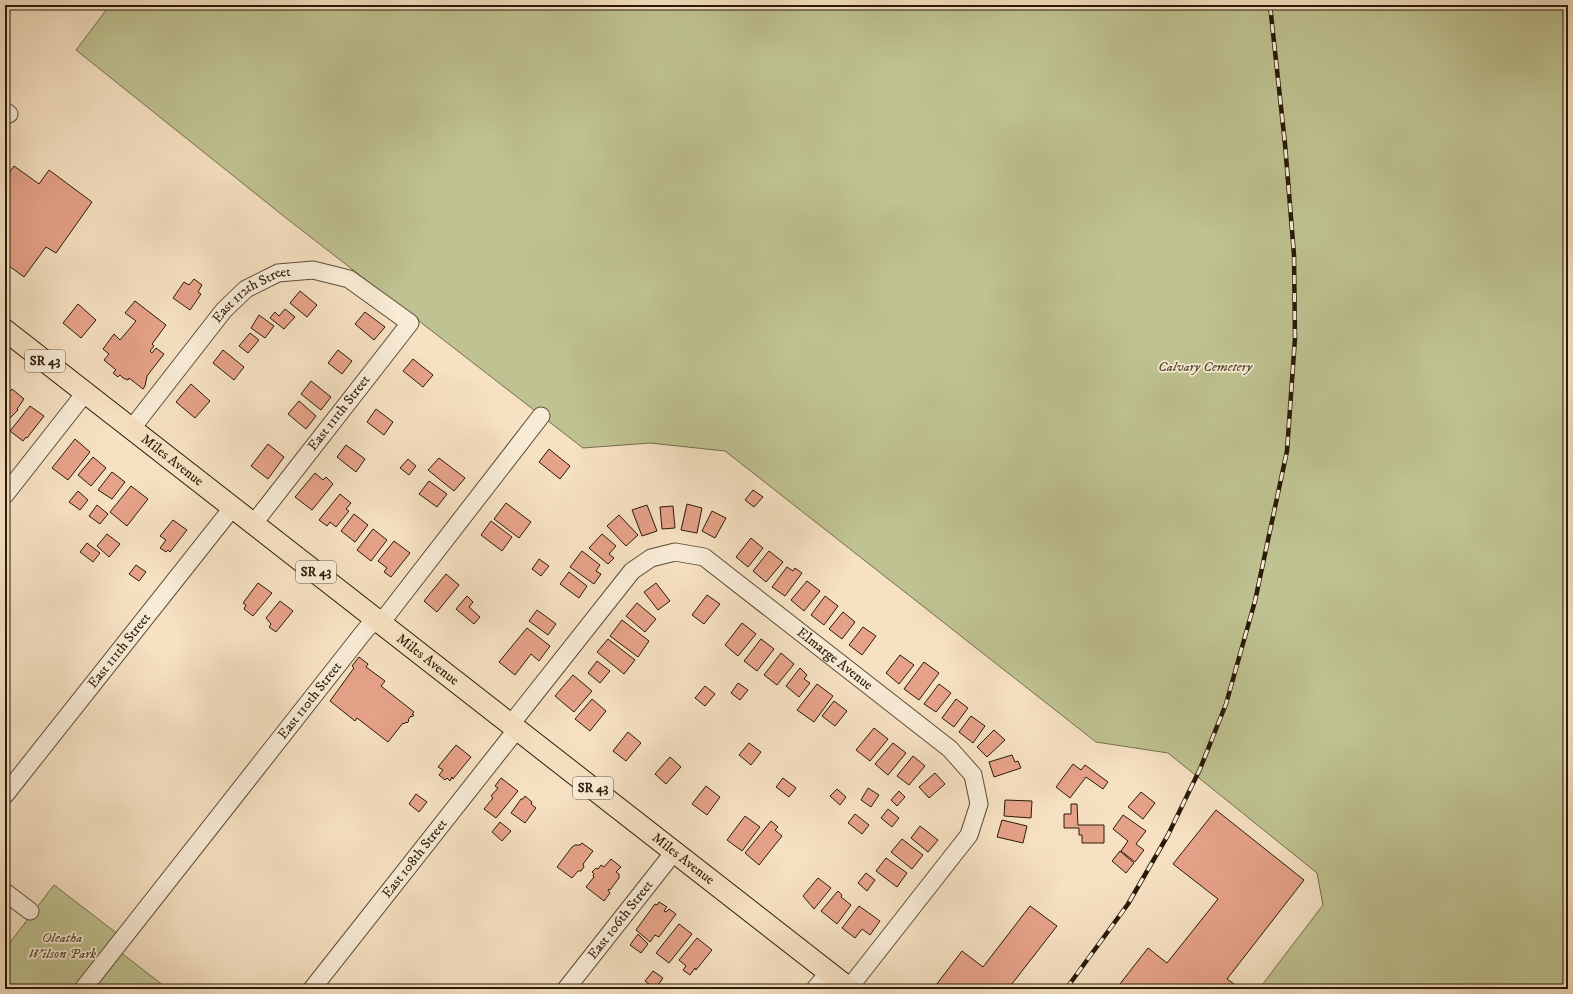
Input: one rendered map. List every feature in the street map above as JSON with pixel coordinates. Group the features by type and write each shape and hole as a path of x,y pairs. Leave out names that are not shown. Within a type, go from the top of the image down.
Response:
{"main road":[{"name":"Miles Avenue","path":"5,330 850,989"}],"street":[{"name":"East 112th Street","path":"132,428 224,310 246,289 278,272 313,270 349,279 410,323"},
{"name":"East 111th Street","path":"254,523 410,323"},
{"path":"5,495 85,393"},
{"name":"East 110th Street","path":"83,989 363,633 368,627 387,615 541,416"},
{"name":"East 111th Street","path":"5,795 233,507"},
{"name":"Elmarge Avenue","path":"514,727 632,571 651,558 675,552 704,557 901,710 950,749 973,776 979,804 969,835 850,989"},
{"name":"East 108th Street","path":"312,989 514,727"},
{"name":"East 106th Street","path":"566,989 674,852"},
{"path":"5,892 30,911"},
{"path":"815,989 829,972"}],"green space":[{"name":"Calvary Cemetery","path":"110,5 1568,5 1568,989 1259,989 1323,905 1317,873 1168,753 1096,742 725,451 650,443 583,448 286,218 76,50"},
{"name":"Oleatha Wilson Park","path":"54,885 123,938 115,948 168,989 5,989 5,949"}],"building":[{"path":"14,166 39,184 49,170 92,202 56,253 46,247 24,277 5,263 5,178"},
{"path":"194,279 202,285 198,292 201,294 190,310 173,298 184,282 189,285"},
{"path":"300,291 317,305 307,317 290,303"},
{"path":"135,301 166,325 152,344 154,346 150,351 152,353 156,348 164,354 147,376 143,389 129,378 128,380 120,375 118,377 113,373 116,370 104,360 109,354 103,349 114,334 120,340 136,321 125,313"},
{"path":"78,304 96,320 81,338 63,323"},
{"path":"285,309 295,317 284,329 270,318 275,312 279,316"},
{"path":"365,312 385,327 374,340 355,324"},
{"path":"259,315 274,326 265,338 251,328"},
{"path":"250,333 259,340 248,353 239,346"},
{"path":"223,350 244,367 234,380 213,363"},
{"path":"338,350 352,361 342,374 328,363"},
{"path":"413,359 433,375 423,387 403,371"},
{"path":"311,381 331,397 321,410 301,394"},
{"path":"191,384 210,401 195,418 176,402"},
{"path":"12,389 24,399 17,409 18,410 6,422 5,397"},
{"path":"299,401 316,416 306,429 288,414"},
{"path":"30,406 44,416 23,441 10,431"},
{"path":"376,409 393,422 384,435 367,422"},
{"path":"75,439 90,452 68,480 52,468"},
{"path":"268,444 284,457 268,479 251,466"},
{"path":"346,445 365,459 356,472 337,457"},
{"path":"549,449 570,466 560,479 539,462"},
{"path":"93,457 106,468 91,486 78,475"},
{"path":"439,458 465,478 454,491 428,470"},
{"path":"408,459 416,466 409,475 400,468"},
{"path":"112,472 125,482 112,499 98,490"},
{"path":"315,473 323,480 326,477 333,484 312,510 295,497"},
{"path":"429,481 447,494 437,507 419,494"},
{"path":"131,486 148,499 127,526 110,512"},
{"path":"753,490 763,497 754,507 745,500"},
{"path":"78,491 88,500 80,510 69,502"},
{"path":"340,494 351,503 346,509 349,511 336,527 330,522 327,526 319,520"},
{"path":"506,503 531,522 519,538 494,519"},
{"path":"687,504 702,508 697,533 681,530"},
{"path":"97,505 108,514 100,524 89,516"},
{"path":"647,505 657,531 642,536 632,510"},
{"path":"673,506 675,528 662,529 660,507"},
{"path":"712,511 726,518 715,538 702,531"},
{"path":"354,514 368,525 355,542 341,531"},
{"path":"619,515 638,535 626,546 607,526"},
{"path":"173,520 187,530 170,552 168,550 166,552 160,548 166,540 160,536"},
{"path":"491,521 512,537 502,551 481,535"},
{"path":"373,529 387,540 371,561 357,550"},
{"path":"107,534 120,544 109,557 97,546"},
{"path":"602,534 616,546 609,554 614,558 608,564 589,548"},
{"path":"751,538 763,548 748,567 736,557"},
{"path":"394,541 410,553 391,577 384,572 387,568 378,561"},
{"path":"87,543 100,553 93,562 80,552"},
{"path":"582,551 600,565 596,571 601,574 594,584 570,567"},
{"path":"769,551 783,562 766,582 753,571"},
{"path":"539,559 549,566 541,576 532,569"},
{"path":"136,565 146,572 139,581 129,574"},
{"path":"787,567 793,571 795,568 802,573 785,596 772,587"},
{"path":"569,572 587,586 579,598 560,584"},
{"path":"446,574 459,585 437,612 424,601"},
{"path":"807,581 820,591 804,611 791,600"},
{"path":"258,583 272,593 253,616 244,609 246,605 243,603"},
{"path":"656,583 670,601 658,610 644,592"},
{"path":"707,595 720,604 704,624 692,615"},
{"path":"467,596 473,602 469,607 480,617 474,624 456,609"},
{"path":"825,596 838,606 824,625 811,615"},
{"path":"280,601 293,611 276,632 269,627 271,624 266,618"},
{"path":"637,603 656,619 645,632 626,616"},
{"path":"537,610 556,624 548,635 529,621"},
{"path":"843,612 855,622 842,639 829,629"},
{"path":"622,620 649,641 638,657 610,636"},
{"path":"742,623 756,634 738,656 725,645"},
{"path":"863,627 876,636 862,655 849,645"},
{"path":"527,628 550,646 539,661 531,654 515,675 499,662"},
{"path":"608,639 635,660 624,674 597,652"},
{"path":"761,639 774,649 757,671 744,661"},
{"path":"781,653 794,664 777,685 764,675"},
{"path":"900,655 914,665 899,684 886,673"},
{"path":"359,657 368,664 366,667 385,681 381,686 414,712 412,714 414,715 412,717 411,716 408,720 409,721 404,724 403,723 388,742 357,718 355,721 330,701 354,668 352,666"},
{"path":"597,661 610,671 600,683 588,673"},
{"path":"924,662 939,673 919,700 904,689"},
{"path":"800,668 807,675 804,679 810,683 799,697 786,686"},
{"path":"573,675 592,691 574,712 555,696"},
{"path":"738,683 748,690 740,700 731,693"},
{"path":"817,684 833,696 814,722 797,710"},
{"path":"939,684 951,693 936,712 924,704"},
{"path":"705,686 715,694 705,706 695,698"},
{"path":"592,699 606,711 590,731 575,719"},
{"path":"956,699 968,708 954,727 942,718"},
{"path":"834,701 847,711 835,726 822,716"},
{"path":"971,716 985,726 973,743 959,732"},
{"path":"874,728 888,739 870,761 856,750"},
{"path":"994,730 1005,740 987,757 977,747"},
{"path":"628,732 641,743 626,761 613,751"},
{"path":"749,743 761,752 751,765 739,755"},
{"path":"893,743 906,753 888,775 875,764"},
{"path":"456,745 471,757 453,779 452,777 450,781 447,778 445,780 439,775 443,770 438,767"},
{"path":"1012,755 1015,762 1018,761 1021,768 994,777 989,762"},
{"path":"913,756 925,766 909,785 897,776"},
{"path":"670,757 681,767 666,784 655,774"},
{"path":"1073,764 1081,770 1085,765 1108,782 1103,789 1086,777 1070,798 1056,787"},
{"path":"935,773 945,784 929,798 919,787"},
{"path":"501,778 518,791 496,818 484,809 493,798 491,796 498,788 495,786"},
{"path":"783,778 796,788 789,797 776,787"},
{"path":"706,786 720,797 707,815 692,804"},
{"path":"868,788 879,795 871,807 861,800"},
{"path":"837,789 846,797 840,805 830,796"},
{"path":"899,791 905,797 897,806 891,800"},
{"path":"1141,792 1155,803 1143,819 1128,807"},
{"path":"416,794 427,802 419,812 409,804"},
{"path":"525,796 536,808 525,823 511,813"},
{"path":"1005,800 1032,801 1031,818 1004,816"},
{"path":"1071,804 1077,804 1078,825 1104,825 1104,843 1082,843 1082,835 1079,835 1079,828 1064,828 1064,814 1071,814"},
{"path":"888,809 899,818 892,827 881,818"},
{"path":"1216,810 1304,880 1227,979 1234,984 1230,989 1116,989 1148,948 1167,963 1218,899 1173,864"},
{"path":"855,814 869,825 862,834 848,823"},
{"path":"1123,815 1146,831 1136,844 1144,850 1135,862 1121,851 1128,841 1113,829"},
{"path":"745,816 760,827 742,851 727,840"},
{"path":"1002,820 1027,826 1023,843 997,837"},
{"path":"771,821 778,827 775,830 782,836 759,865 745,853"},
{"path":"500,822 511,831 502,841 492,832"},
{"path":"920,826 938,840 928,852 911,838"},
{"path":"902,839 923,855 912,869 891,852"},
{"path":"582,843 593,851 583,864 584,867 581,871 578,871 572,878 557,867 572,847"},
{"path":"1120,851 1134,863 1126,873 1112,861"},
{"path":"886,858 907,873 897,887 876,871"},
{"path":"611,859 621,867 616,872 619,874 619,878 610,890 608,890 610,893 604,901 586,887 594,877 592,872 596,868 598,869 601,865 604,867"},
{"path":"866,873 875,880 867,891 858,883"},
{"path":"818,878 831,888 814,909 803,896"},
{"path":"838,891 842,895 841,897 851,905 837,924 821,911"},
{"path":"659,902 667,907 664,911 666,912 669,909 676,914 659,937 655,935 650,942 636,930 655,904 657,905"},
{"path":"859,906 880,921 870,935 862,929 855,938 842,928"},
{"path":"1030,906 1057,926 1008,989 988,989 984,986 982,989 933,989 962,951 983,967"},
{"path":"679,924 692,934 669,963 656,953"},
{"path":"638,934 648,944 641,953 630,945"},
{"path":"697,938 712,950 696,970 695,968 690,975 683,970 686,966 679,960"},
{"path":"653,971 663,978 655,989 645,981"}],"railway":[{"path":"1066,989 1128,904 1168,835 1200,769 1226,704 1255,601 1287,451 1295,338 1294,255 1285,144 1270,5"}]}
